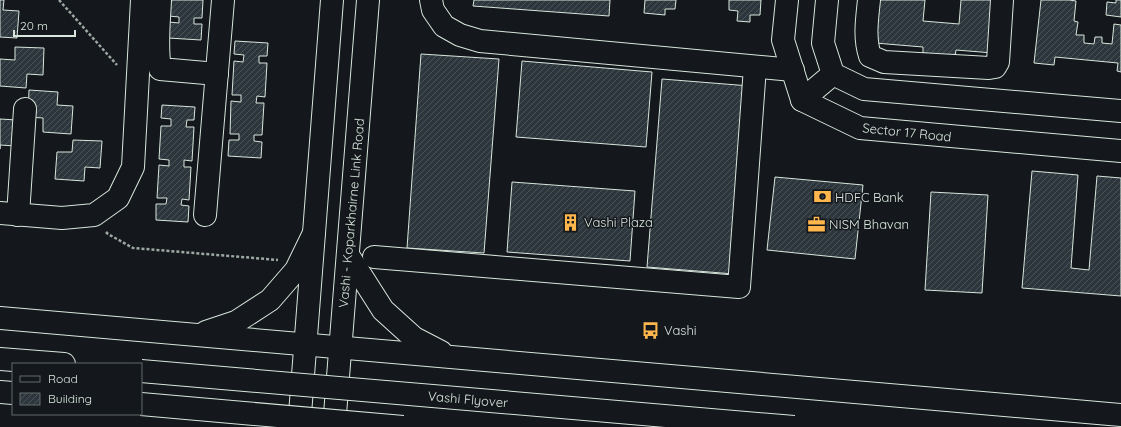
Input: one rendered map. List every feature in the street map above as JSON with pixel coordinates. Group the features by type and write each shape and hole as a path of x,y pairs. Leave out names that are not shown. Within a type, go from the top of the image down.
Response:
{"main road":[{"path":"25,109 9,214 62,218 94,215 118,198 133,167 142,0"},
{"path":"160,0 158,41 160,69 217,74"},
{"path":"205,215 223,0"},
{"path":"299,427 332,0"},
{"name":"Vashi - Koparkhairne Link Road","path":"334,427 368,0"},
{"path":"432,0 433,10 444,26 460,35 480,41 793,70"},
{"path":"787,0 783,40 802,100 833,74"},
{"path":"827,0 824,43 833,74 864,89 1121,111"},
{"path":"869,0 866,34 870,56 884,62 989,68 995,67 998,62 1002,0"},
{"path":"912,93 913,64"},
{"path":"374,257 739,287 755,66"},
{"name":"Sector 17 Road","path":"802,100 860,128 1121,151"},
{"path":"198,335 236,322 270,300 296,270 314,233"},
{"path":"348,255 383,310 414,338 451,357"},
{"path":"0,318 1121,415"},
{"path":"0,358 53,363"},
{"name":"Vashi Flyover","path":"142,371 794,427"},
{"path":"0,392 12,393"},
{"path":"142,404 403,427"}],"path":[{"path":"59,0 137,87"},
{"path":"94,215 108,234 133,248 300,262"}],"building":[{"path":"0,0 4,0 3,10 19,11 17,38 0,37"},
{"path":"170,0 203,0 202,18 194,18 194,24 202,24 201,40 168,38 169,22 179,23 179,17 169,16"},
{"path":"474,0 610,0 609,16 473,6"},
{"path":"645,0 676,0 675,9 665,9 665,15 644,13"},
{"path":"729,0 761,0 760,15 750,15 750,22 737,21 738,11 729,10"},
{"path":"879,0 925,0 923,21 959,24 961,0 998,0 993,53 956,50 955,56 923,53 923,47 875,43"},
{"path":"1041,0 1076,1 1074,21 1078,22 1076,35 1084,35 1084,43 1094,44 1095,37 1102,37 1102,43 1112,44 1114,24 1121,25 1121,72 1117,71 1118,63 1055,57 1054,65 1034,63"},
{"path":"1116,0 1121,0 1121,17 1106,15 1107,2 1116,3"},
{"path":"235,41 268,43 267,56 259,56 259,63 267,63 265,97 257,96 256,103 264,103 262,135 254,135 254,141 262,142 261,158 228,156 229,140 239,140 239,134 230,134 231,101 241,102 241,95 232,95 234,61 243,62 244,55 234,54"},
{"path":"15,47 44,48 43,75 27,74 26,88 0,86 0,59 15,60"},
{"path":"421,54 499,59 484,253 407,248"},
{"path":"522,61 652,72 646,147 516,137"},
{"path":"662,79 750,86 734,274 647,267"},
{"path":"29,90 58,92 57,105 73,106 71,134 43,132 43,118 28,117"},
{"path":"162,105 195,107 194,120 187,120 186,127 194,127 192,161 184,160 184,167 191,167 189,200 182,199 181,205 189,206 188,222 156,220 156,204 166,204 167,198 157,198 159,165 169,166 169,160 159,159 161,126 171,126 171,119 161,118"},
{"path":"0,119 17,120 16,146 0,145"},
{"path":"73,140 102,141 100,168 85,167 84,181 55,179 57,152 72,152"},
{"path":"1032,171 1078,175 1071,268 1089,270 1097,176 1121,178 1121,296 1022,288"},
{"path":"775,177 863,185 855,259 767,250"},
{"name":"Vashi Plaza","path":"512,182 635,191 630,261 507,252"},
{"path":"931,192 988,195 982,293 925,290"}],"place":[{"name":"HDFC Bank","path":"822,197"},
{"name":"Vashi Plaza","path":"571,222"},
{"name":"NISM Bhavan","path":"816,224"},
{"name":"Vashi","path":"651,330"}]}
